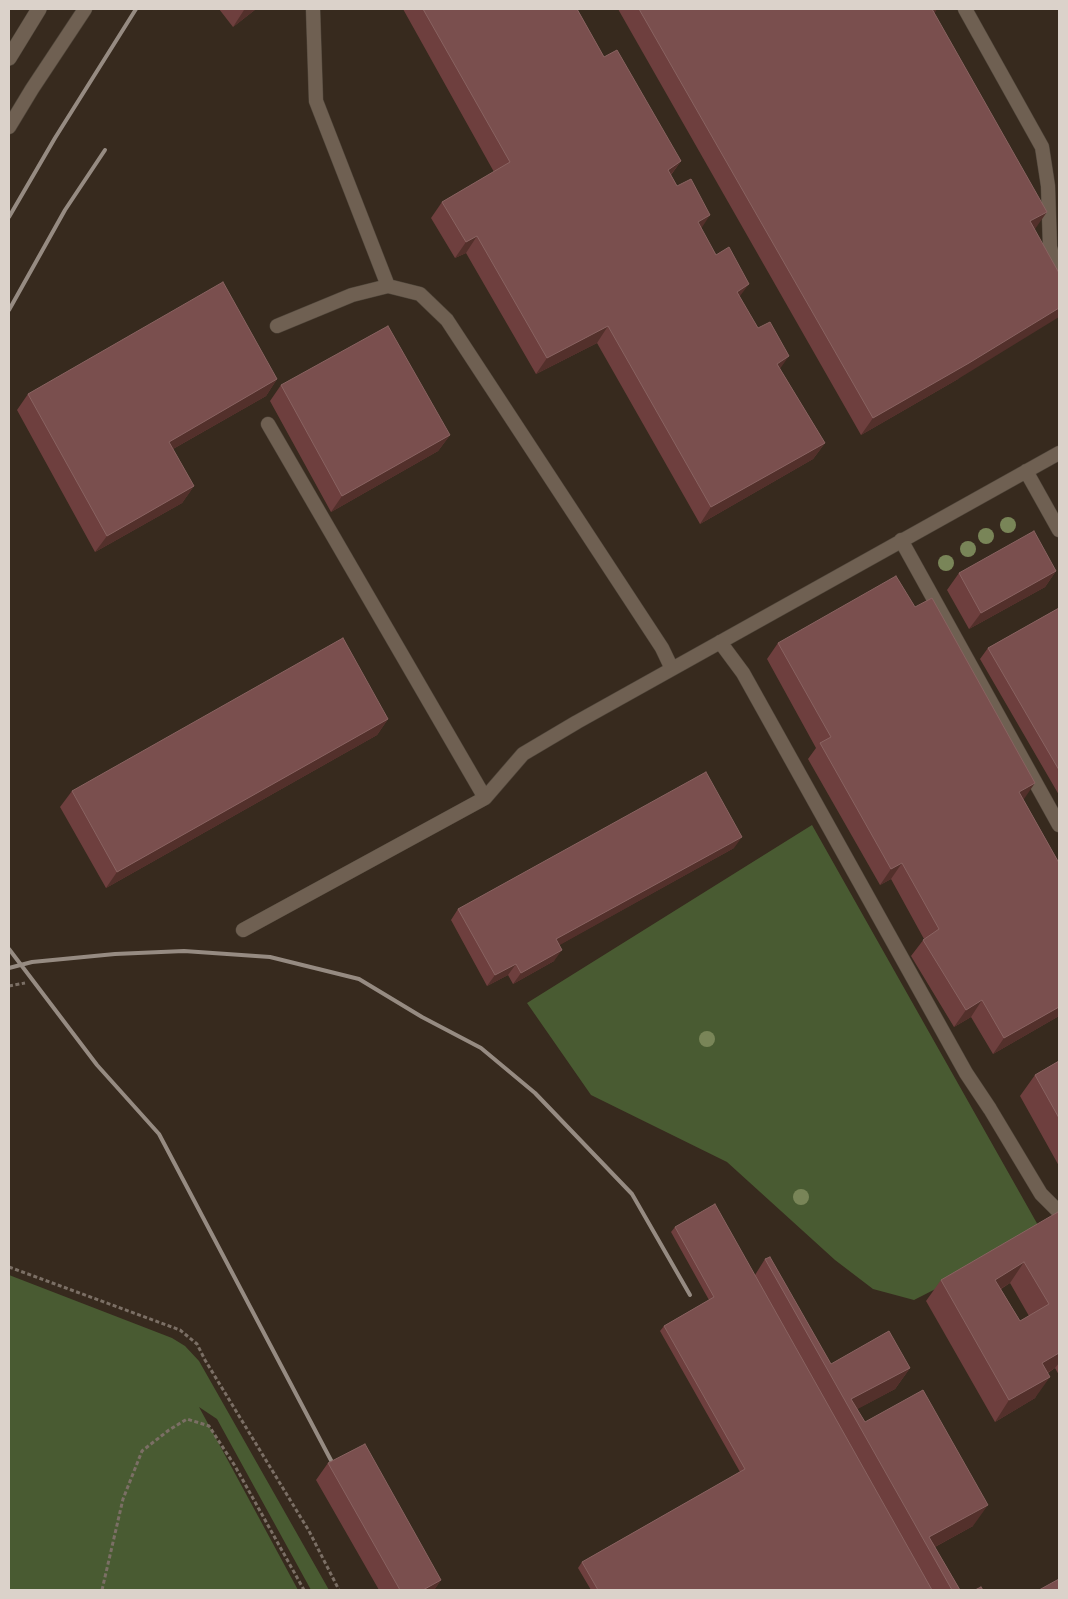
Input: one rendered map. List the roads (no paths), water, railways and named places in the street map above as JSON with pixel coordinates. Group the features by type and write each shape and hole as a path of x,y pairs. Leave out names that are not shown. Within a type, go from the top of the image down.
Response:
{"street":[{"path":"9,58 39,9"}],"lane":[{"path":"9,127 85,9"},
{"path":"313,9 316,101 388,286"},
{"path":"965,9 1042,147 1048,186 1050,247 1059,279"},
{"path":"277,326 352,295 388,286 420,294 448,320 662,648 672,668"},
{"path":"268,424 485,798"},
{"path":"243,930 485,798 523,754 672,668 1059,452"},
{"path":"1026,471 1059,530"},
{"path":"901,540 1059,825"},
{"path":"720,642 743,673 966,1073 1042,1194 1059,1212"}],"railway":[{"path":"9,217 55,138 136,9"},
{"path":"9,310 65,210 105,150"},
{"path":"9,949 97,1065 159,1134 334,1466"},
{"path":"9,968 32,962 115,954 184,951 270,957 359,979 422,1017 481,1048 535,1093 632,1194 690,1295"}]}
